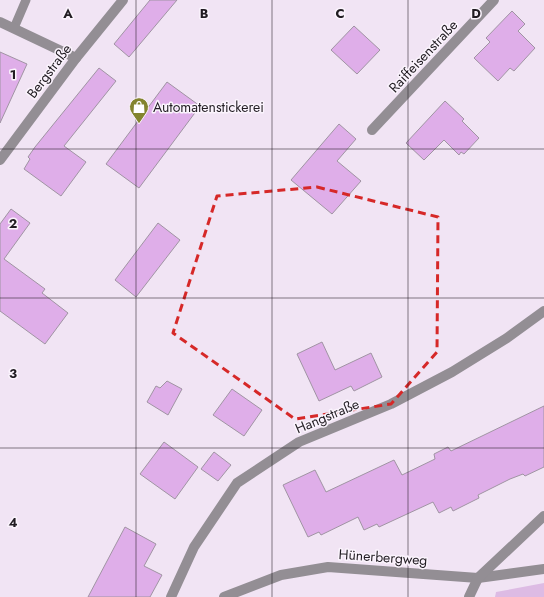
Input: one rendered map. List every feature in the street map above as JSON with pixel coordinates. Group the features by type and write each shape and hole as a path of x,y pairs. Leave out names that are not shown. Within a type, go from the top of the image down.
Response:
{"street":[{"name":"Bergstraße","path":"0,160 76,58 123,0"},
{"name":"Raiffeisenstraße","path":"372,130 494,0"},
{"path":"0,22 76,58"},
{"name":"Hangstraße","path":"172,597 194,547 237,483 299,442 391,404 452,372 506,338 544,311"},
{"path":"469,597 478,578 544,516"},
{"name":"Hünerbergweg","path":"224,597 281,574 328,567 478,578 544,569"}],"lane":[{"path":"14,28 26,0"}],"highlighted area":[{"path":"317,187 438,217 437,352 391,404 295,419 173,333 217,196"}],"shaded area":[{"path":"544,583 544,597 495,597 496,592"}],"building":[{"path":"150,0 177,0 129,57 114,44"},
{"path":"512,11 525,24 518,31 535,48 514,71 510,68 498,81 474,58 490,42 486,38"},
{"path":"354,26 380,50 357,74 331,50"},
{"path":"0,52 27,64 0,123"},
{"path":"99,68 116,81 64,146 86,162 61,196 24,169 30,159 28,157 35,147"},
{"path":"167,82 200,106 139,188 106,164"},
{"path":"445,101 464,119 462,121 479,138 464,154 461,152 459,155 444,140 424,160 406,143"},
{"path":"339,124 356,139 337,161 361,181 332,214 291,180"},
{"path":"11,209 30,223 4,259 45,289 42,293 68,313 45,344 0,311 0,224"},
{"path":"158,223 180,240 136,297 115,280"},
{"path":"322,342 335,370 371,353 382,377 354,391 351,386 319,401 297,354"},
{"path":"167,381 182,389 168,415 147,402 156,386 160,388"},
{"path":"232,389 262,410 244,436 213,415"},
{"path":"544,406 544,467 525,476 523,474 510,479 478,495 479,498 453,511 451,507 439,513 433,502 379,527 377,524 364,530 358,517 321,535 319,532 308,537 283,485 315,470 326,492 394,460 402,475 435,459 434,454 448,447 451,451"},
{"path":"164,442 198,467 175,499 140,474"},
{"path":"214,452 231,465 218,481 201,469"},
{"path":"125,527 156,544 144,566 162,575 150,597 88,597"}],"place":[{"name":"Automatenstickerei","path":"139,124"}]}
